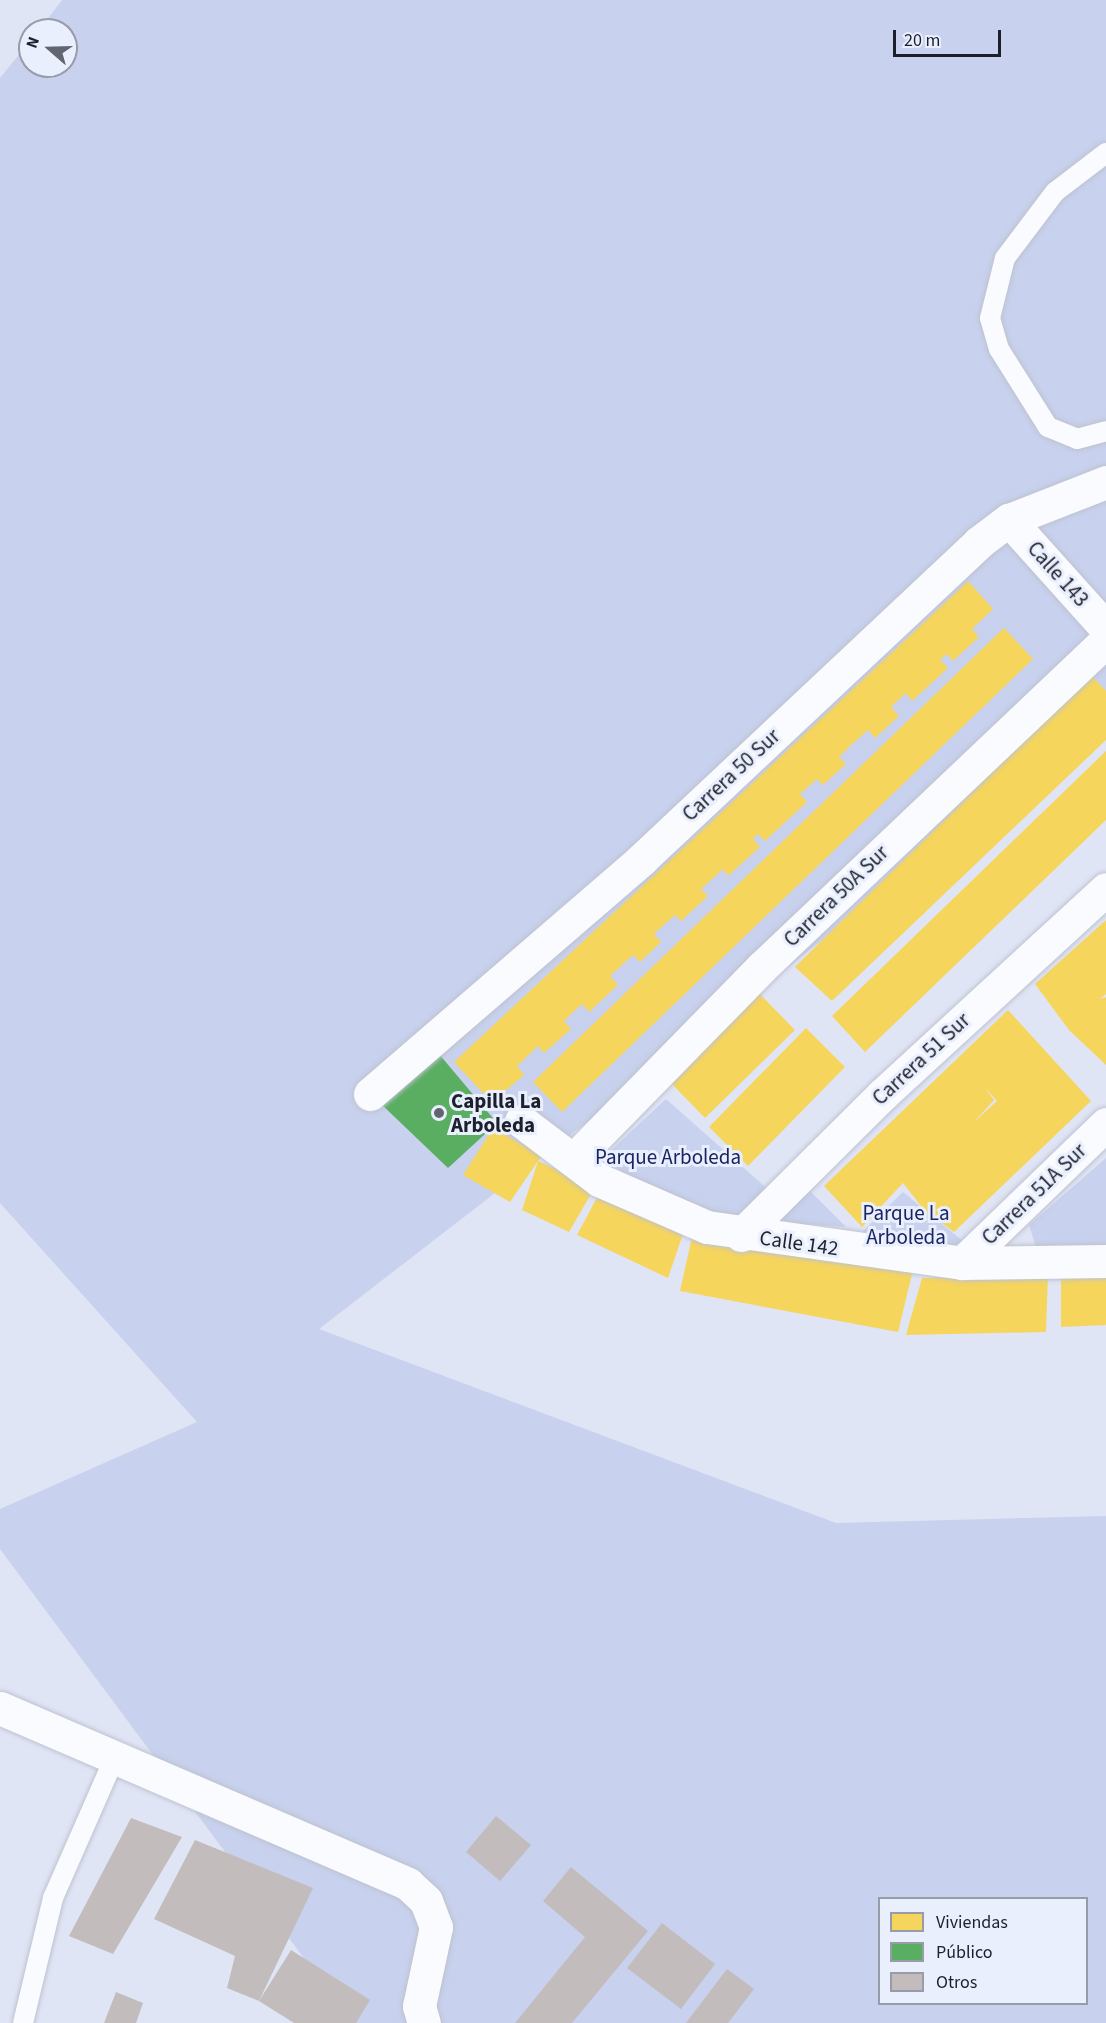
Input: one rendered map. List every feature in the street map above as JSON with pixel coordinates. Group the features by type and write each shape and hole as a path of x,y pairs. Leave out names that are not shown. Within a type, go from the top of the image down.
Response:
{"street":[{"name":"Carrera 50 Sur","path":"370,1094 642,859 978,543 1009,520 1106,482"},
{"name":"Calle 143","path":"1009,520 1106,628"},
{"name":"Carrera 50A Sur","path":"573,1160 762,967 1106,640"},
{"name":"Carrera 51 Sur","path":"741,1235 882,1095 1106,889"},
{"name":"Calle 142","path":"521,1121 573,1160 654,1207 741,1235 962,1263 1106,1261"},
{"name":"Carrera 51A Sur","path":"962,1263 1106,1124"},
{"path":"0,1708 408,1884 426,1901 436,1927 419,2006 424,2023"}],"lane":[{"path":"1106,153 1055,192 1005,258 990,318 999,349 1048,427 1077,439 1106,432"},
{"path":"22,2023 53,1898 115,1757"}],"green space":[{"path":"62,0 1106,0 1106,721 319,1329 836,1523 1106,1516 1106,2023 352,2023 0,1549 0,1509 197,1422 0,1203 0,78 18,56 18,78 78,78 78,18 48,18"},
{"name":"Parque Arboleda","path":"666,1099 771,1192 734,1218 657,1202 604,1157"},
{"path":"1106,1158 1106,1254 1039,1257 1029,1225"},
{"path":"809,1190 846,1227 777,1222"},
{"name":"Parque La Arboleda","path":"903,1192 970,1247 854,1240"}],"building: Viviendas":[{"path":"968,581 993,609 972,629 979,637 953,661 947,654 940,660 948,668 912,701 906,693 891,707 899,716 875,738 868,730 850,746 839,757 846,764 823,785 817,779 800,794 807,802 765,841 758,834 753,839 760,847 728,876 723,869 701,889 708,896 681,921 675,915 654,934 661,942 640,962 633,955 610,976 618,985 589,1012 582,1004 572,1013 564,1021 571,1029 544,1053 538,1046 517,1066 524,1075 498,1097 492,1091 486,1096 454,1062"},
{"path":"1004,628 1033,659 562,1112 533,1082"},
{"path":"1091,675 1106,691 1106,740 832,1001 795,967"},
{"path":"1106,751 1106,820 865,1052 832,1016"},
{"path":"1106,920 1106,994 1100,999 1106,997 1106,1065 1069,1030 1035,984"},
{"path":"757,991 795,1030 705,1118 667,1079"},
{"path":"1008,1010 1091,1101 954,1232 925,1211 903,1183 862,1227 824,1186","holes":["984,1087 997,1101 974,1122 994,1100"]},
{"path":"806,1028 845,1067 748,1166 709,1127"},
{"path":"493,1128 542,1156 510,1202 463,1175"},
{"path":"538,1161 595,1187 569,1232 522,1210"},
{"path":"601,1190 685,1228 668,1278 577,1235"},
{"path":"692,1237 913,1270 898,1332 680,1291"},
{"path":"1106,1272 1106,1325 1061,1327 1061,1276"},
{"path":"1048,1275 1046,1332 906,1335 922,1278"}],"building: Público":[{"name":"Capilla La Arboleda","path":"439,1054 497,1123 448,1168 379,1102"}],"building: Otros":[{"path":"496,1816 531,1845 500,1881 466,1852"},
{"path":"131,1818 182,1837 113,1954 69,1936"},
{"path":"195,1840 313,1888 259,2001 227,1988 235,1956 154,1919"},
{"path":"571,1867 648,1931 572,2023 515,2023 585,1937 543,1901"},
{"path":"662,1923 715,1964 681,2009 627,1968"},
{"path":"291,1950 370,2000 356,2023 294,2023 259,2001"},
{"path":"727,1969 754,1989 728,2023 686,2023"},
{"path":"116,1992 143,2003 136,2023 104,2023"}],"place":[{"name":"Capilla La Arboleda","path":"439,1113"}]}
